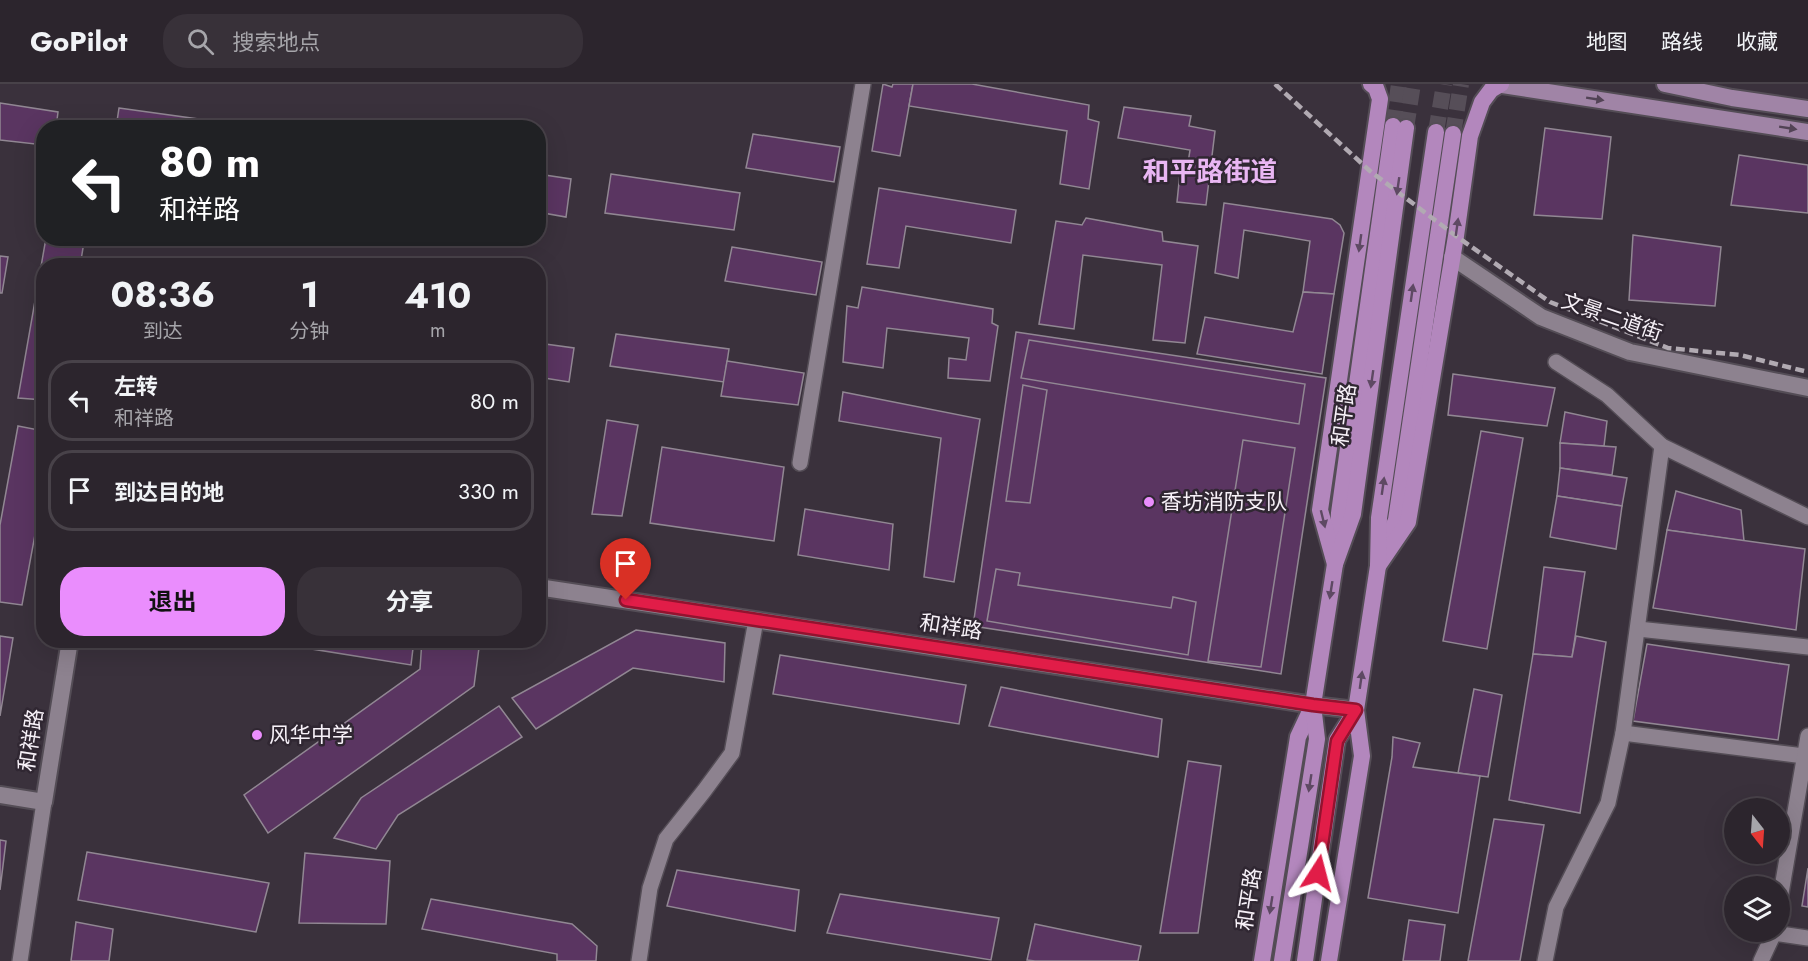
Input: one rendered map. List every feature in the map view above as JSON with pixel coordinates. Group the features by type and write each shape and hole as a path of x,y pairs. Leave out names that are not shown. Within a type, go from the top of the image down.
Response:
{"main road":[{"path":"1335,564 1320,510 1380,99 1377,88 1371,84"},
{"path":"1496,84 1808,132"},
{"path":"1378,566 1408,522 1470,136 1482,102 1491,90 1501,84"},
{"path":"1665,84 1732,98 1808,109"},
{"name":"和平路","path":"1282,961 1317,739 1313,705 1335,564 1339,513 1400,127"},
{"path":"1329,961 1362,756 1356,710 1378,566 1378,518 1436,132"},
{"path":"1378,566 1396,520 1453,134"},
{"name":"和平路","path":"1262,961 1298,737 1313,705"},
{"path":"1305,961 1337,741 1356,710"}],"street":[{"path":"800,463 863,84"},
{"name":"文景二道街","path":"1452,257 1541,317 1630,352 1808,388"},
{"path":"1556,362 1607,395 1662,447 1808,517"},
{"path":"1545,961 1556,907 1608,803 1623,733 1662,447"},
{"name":"和祥路","path":"546,588 1356,710"},
{"path":"639,961 650,888 666,839 732,753 756,620"},
{"path":"1638,629 1808,647"},
{"name":"和祥路","path":"0,795 44,802 69,648"},
{"path":"1623,733 1804,756"},
{"path":"1784,876 1808,736"},
{"path":"20,961 44,802"},
{"path":"1790,935 1808,938"},
{"path":"1761,961 1770,942"}],"building":[{"path":"883,84 892,87 893,84 913,84 900,156 872,151"},
{"path":"913,84 972,84 1089,105 1088,119 1099,122 1089,189 1060,184 1067,131 909,106"},
{"path":"0,103 58,112 57,120 36,120 36,144 0,140"},
{"path":"1124,107 1191,116 1189,126 1215,131 1206,205 1177,202 1181,163 1188,163 1190,150 1118,138"},
{"path":"119,108 206,120 117,120"},
{"path":"1545,128 1611,137 1602,219 1534,215"},
{"path":"753,134 840,147 834,182 746,168"},
{"path":"1739,155 1808,165 1808,213 1731,205"},
{"path":"611,174 740,193 734,230 605,213"},
{"path":"546,175 571,179 566,217 546,213"},
{"path":"879,188 1016,210 1011,243 906,226 899,268 867,264"},
{"path":"1224,203 1332,219 1340,225 1344,233 1334,294 1303,292 1310,241 1244,230 1238,278 1215,273"},
{"path":"1086,218 1162,232 1163,241 1198,246 1185,343 1153,340 1162,265 1083,255 1074,329 1039,324 1056,221 1082,225"},
{"path":"1633,235 1721,247 1715,306 1629,300"},
{"path":"45,246 83,246 81,258 42,258"},
{"path":"732,247 822,262 816,295 725,281"},
{"path":"0,256 8,257 2,293 0,293"},
{"path":"862,287 993,309 992,323 998,326 990,381 948,378 949,358 966,360 969,338 887,328 883,368 843,362 847,306 858,308"},
{"path":"1303,292 1334,294 1322,374 1197,354 1205,317 1293,332"},
{"path":"36,295 36,399 18,398"},
{"name":"香坊消防支队","path":"1016,332 1326,378 1281,674 973,626"},
{"path":"616,334 729,349 724,382 610,366"},
{"path":"1029,340 1305,384 1299,424 1021,378"},
{"path":"546,344 574,348 569,382 546,378"},
{"path":"727,361 804,373 798,405 721,396"},
{"path":"1453,374 1555,388 1547,426 1448,415"},
{"path":"1023,385 1047,390 1030,503 1006,501"},
{"path":"843,392 980,419 954,582 924,577 941,438 839,421"},
{"path":"1565,412 1607,421 1604,446 1560,443"},
{"path":"607,420 638,425 622,516 592,514"},
{"path":"18,426 36,429 36,529 22,605 0,602 0,525"},
{"path":"1481,431 1523,438 1487,649 1443,641"},
{"path":"1243,440 1295,448 1261,667 1208,661"},
{"path":"1560,443 1616,447 1612,475 1560,468"},
{"path":"662,447 784,467 774,541 650,523"},
{"path":"1560,468 1627,478 1622,506 1557,496"},
{"path":"1676,491 1741,510 1744,541 1667,530"},
{"path":"1557,496 1622,506 1616,549 1550,537"},
{"path":"805,509 893,524 889,570 798,555"},
{"path":"1667,530 1805,549 1796,630 1653,608"},
{"path":"1544,567 1585,572 1572,657 1533,654"},
{"path":"996,569 1020,573 1018,585 1171,608 1173,597 1196,602 1188,655 987,621"},
{"path":"636,630 725,643 724,682 633,668 536,729 512,698"},
{"path":"0,636 13,638 0,716"},
{"path":"1576,636 1606,642 1580,813 1509,800 1533,654 1572,657"},
{"path":"1647,644 1789,665 1778,740 1633,721"},
{"path":"312,648 413,648 411,665"},
{"path":"421,648 479,648 474,686 268,833 244,795 420,669"},
{"path":"780,655 966,685 959,724 773,694"},
{"path":"1001,687 1162,719 1158,757 989,726"},
{"path":"1474,689 1502,695 1488,777 1458,773"},
{"path":"499,706 522,737 398,815 376,849 334,838 361,798"},
{"path":"1393,737 1420,743 1413,767 1480,776 1458,913 1368,898 1392,757"},
{"path":"1188,761 1221,766 1198,933 1160,933"},
{"path":"1494,819 1544,825 1520,961 1468,961"},
{"path":"0,840 6,841 0,890"},
{"path":"87,852 269,883 256,932 78,900"},
{"path":"305,853 390,861 386,924 299,923"},
{"path":"1808,868 1808,907 1802,906"},
{"path":"677,870 799,890 795,931 667,906"},
{"path":"840,894 999,918 991,960 827,933"},
{"path":"431,899 572,924 597,946 596,961 557,961 557,954 422,929"},
{"path":"1409,920 1445,925 1440,961 1403,961"},
{"path":"76,922 113,929 109,961 71,961"},
{"path":"1035,924 1141,946 1138,961 1027,960"}],"tunnel":[{"path":"1393,126 1399,84"},
{"path":"1406,128 1413,84"},
{"path":"1436,132 1444,84"},
{"path":"1453,134 1461,84"}],"railway":[{"path":"1275,84 1370,171 1456,236 1550,302 1668,348 1740,355 1808,372"}],"place":[{"name":"香坊消防支队","path":"1149,502"},
{"name":"风华中学","path":"257,735"}],"district":[{"name":"和平路街道","path":"1210,172"}],"route":[{"path":"626,600 1356,710 1337,741 1318,873"}]}
